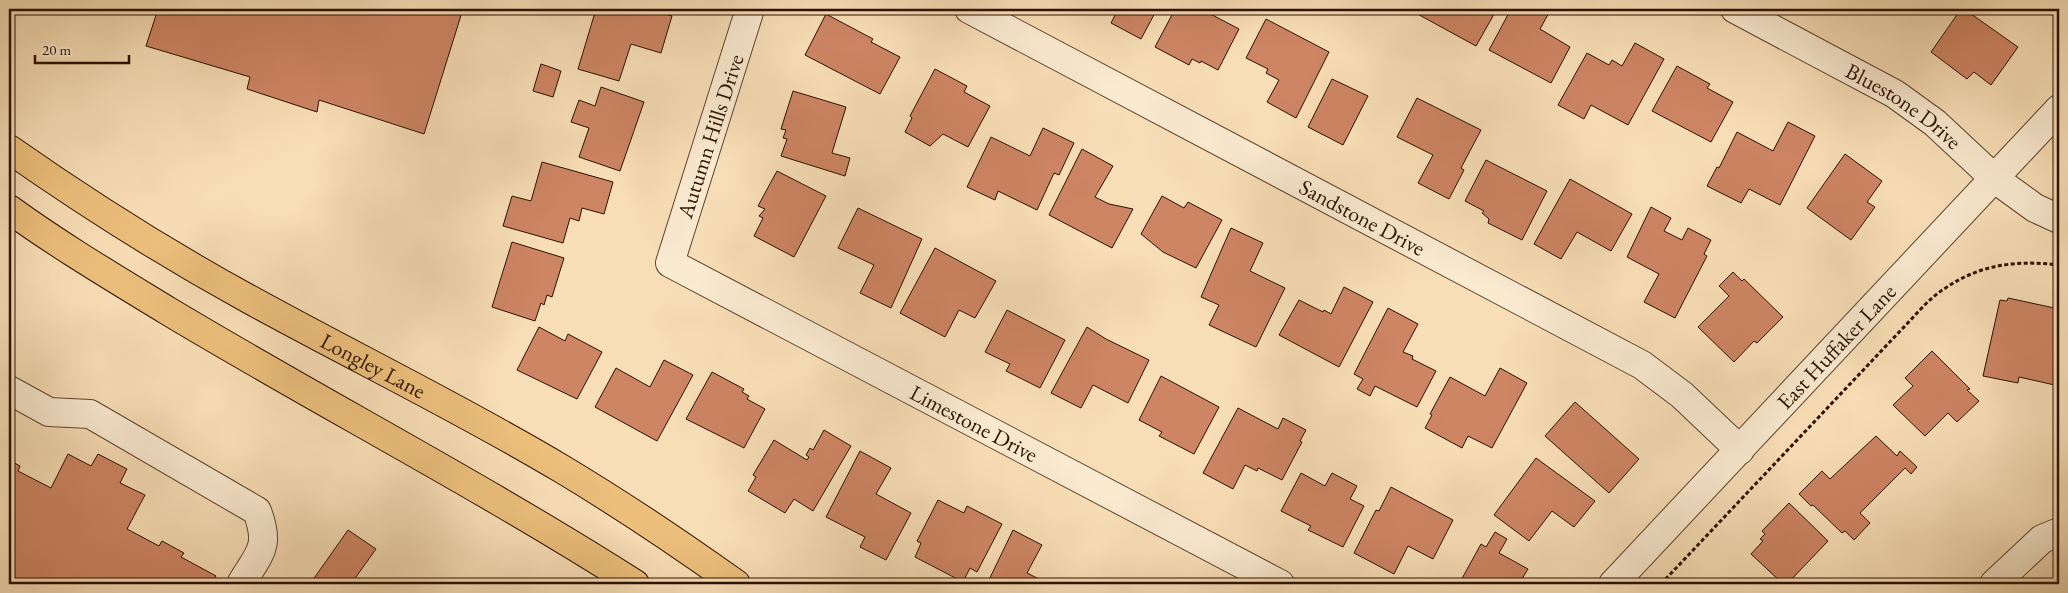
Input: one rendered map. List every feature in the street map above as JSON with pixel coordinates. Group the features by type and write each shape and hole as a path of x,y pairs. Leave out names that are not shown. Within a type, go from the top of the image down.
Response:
{"main road":[{"name":"Longley Lane","path":"9,149 132,230 239,293 406,382 562,469 668,535 736,584"},
{"path":"9,209 57,244 221,342 522,514 635,584"}],"street":[{"name":"Autumn Hills Drive","path":"670,263 750,9"},
{"name":"Sandstone Drive","path":"969,9 1642,365 1682,395 1740,450"},
{"name":"Bluestone Drive","path":"1735,9 1895,94 1934,123 1995,179 2035,208 2059,219"},
{"name":"East Huffaker Lane","path":"1613,584 2059,109"},
{"name":"Limestone Drive","path":"670,263 1280,584"},
{"path":"9,390 50,412 90,414 256,511 263,528 264,545 240,584"},
{"path":"1994,584 2042,539 2059,532"}],"path":[{"path":"1661,584 1902,329 1943,289 1975,273 2005,263 2036,262 2059,265"}],"building":[{"path":"158,9 463,9 424,134 319,100 317,112 247,89 250,77 146,46"},
{"path":"596,9 647,9 672,16 661,53 631,44 619,81 578,69"},
{"path":"1118,9 1157,9 1141,39 1111,23"},
{"path":"1175,9 1201,9 1239,29 1218,70 1201,61 1200,63 1192,59 1189,65 1155,47"},
{"path":"1414,9 1497,9 1476,46 1412,11"},
{"path":"1511,9 1551,9 1540,29 1570,47 1551,83 1489,50"},
{"path":"1961,9 1964,9 2018,47 1991,85 1974,72 1967,79 1931,52"},
{"path":"826,14 873,39 871,42 900,57 880,94 805,55"},
{"path":"1266,19 1329,52 1296,118 1267,102 1279,80 1266,73 1268,69 1246,58"},
{"path":"1635,43 1664,59 1628,125 1591,105 1584,119 1558,105 1587,53 1609,65 1612,60 1622,66"},
{"path":"541,64 561,71 553,97 533,91"},
{"path":"1677,66 1710,84 1707,88 1733,102 1711,142 1652,111"},
{"path":"935,69 967,86 964,92 990,106 968,147 943,134 930,146 905,132 912,118 910,116"},
{"path":"1332,79 1368,96 1343,145 1308,127"},
{"path":"601,87 644,102 620,171 579,157 589,128 571,122 579,100 595,106"},
{"path":"793,91 846,107 832,153 850,158 845,176 781,156 787,139 783,138 786,130 781,129"},
{"path":"1417,98 1481,130 1461,168 1464,170 1449,199 1418,183 1433,155 1397,137"},
{"path":"1788,122 1815,136 1780,205 1749,189 1741,203 1707,186 1717,167 1719,168 1737,132 1773,151"},
{"path":"1043,128 1074,143 1059,175 1054,173 1037,210 998,191 995,200 967,187 991,137 1030,156"},
{"path":"1082,149 1113,166 1095,197 1109,204 1133,209 1112,248 1049,215"},
{"path":"1845,154 1882,181 1867,202 1875,207 1851,240 1807,208"},
{"path":"1486,160 1547,191 1522,240 1488,223 1489,219 1482,213 1484,211 1465,201"},
{"path":"542,162 613,182 604,214 582,208 579,221 570,218 563,243 503,226 512,196 531,201"},
{"path":"777,171 826,196 794,257 754,236 763,218 759,216 765,209 758,206"},
{"path":"1570,179 1632,214 1611,251 1577,232 1561,259 1534,244"},
{"path":"1162,196 1184,208 1188,202 1222,220 1196,268 1163,252 1141,234"},
{"path":"1651,207 1671,218 1664,231 1682,240 1688,228 1711,240 1704,254 1707,256 1675,318 1644,302 1659,274 1627,257"},
{"path":"858,208 922,239 891,308 860,293 874,265 838,248"},
{"path":"1231,228 1263,243 1250,271 1285,288 1256,347 1209,325 1219,305 1201,297"},
{"path":"512,242 564,258 552,297 547,295 544,305 541,303 535,321 492,307"},
{"path":"935,248 996,281 975,318 959,310 945,337 900,313"},
{"path":"1733,272 1742,281 1744,279 1783,317 1757,343 1754,341 1734,362 1698,327 1729,296 1719,286"},
{"path":"1344,287 1373,302 1339,367 1279,335 1299,300 1331,314"},
{"path":"2008,298 2059,309 2059,386 2019,377 2018,383 1983,376 2000,300 2007,301"},
{"path":"1388,308 1418,324 1403,352 1413,356 1412,359 1436,371 1417,407 1375,386 1370,396 1357,389 1363,379 1354,374"},
{"path":"1007,310 1065,340 1040,388 1006,371 1010,364 985,352"},
{"path":"539,327 565,341 568,334 602,352 577,399 517,370"},
{"path":"1087,327 1106,339 1149,360 1128,403 1093,385 1081,408 1051,393"},
{"path":"1932,351 1970,389 1967,390 1979,401 1957,422 1948,413 1925,436 1893,405 1913,386 1905,378"},
{"path":"664,360 693,375 657,441 595,407 616,368 650,387"},
{"path":"1500,368 1527,383 1492,448 1468,436 1462,448 1425,428 1432,415 1430,414 1450,377 1485,396"},
{"path":"712,372 744,389 742,392 749,396 747,399 765,409 744,448 686,419"},
{"path":"1161,376 1219,407 1194,454 1159,436 1162,432 1139,420"},
{"path":"1575,402 1639,459 1609,493 1545,436"},
{"path":"1238,408 1278,429 1283,418 1306,430 1300,441 1302,442 1282,480 1258,468 1257,471 1245,465 1233,489 1203,473"},
{"path":"824,430 851,446 813,511 794,499 785,513 748,491 756,477 753,475 774,440 807,460 809,457 806,455 810,448 813,450"},
{"path":"1876,436 1897,456 1900,451 1917,467 1911,474 1905,468 1860,513 1870,523 1854,540 1845,531 1842,533 1799,494 1822,471 1830,479"},
{"path":"860,451 891,468 876,494 911,513 886,560 860,547 865,537 826,517"},
{"path":"68,454 91,466 98,454 127,469 120,483 145,495 127,529 159,546 162,541 184,553 181,557 216,576 211,584 23,584 9,577 9,460 20,466 18,471 51,488"},
{"path":"1536,458 1595,501 1574,527 1552,511 1529,541 1494,515"},
{"path":"1301,473 1325,486 1332,473 1357,486 1350,499 1364,506 1343,547 1308,530 1311,526 1281,511"},
{"path":"1391,487 1453,520 1433,559 1408,546 1394,574 1354,553 1376,510 1379,511"},
{"path":"938,500 964,513 967,506 1002,524 977,572 970,568 963,582 915,557 921,543 917,541"},
{"path":"1789,503 1828,541 1787,584 1783,584 1751,554 1763,541 1760,539 1765,534 1762,531"},
{"path":"348,530 376,549 351,584 310,584"},
{"path":"1013,530 1042,545 1027,573 1049,584 987,584"},
{"path":"1495,532 1507,539 1499,553 1528,569 1519,584 1459,584 1481,544 1486,547"}]}
